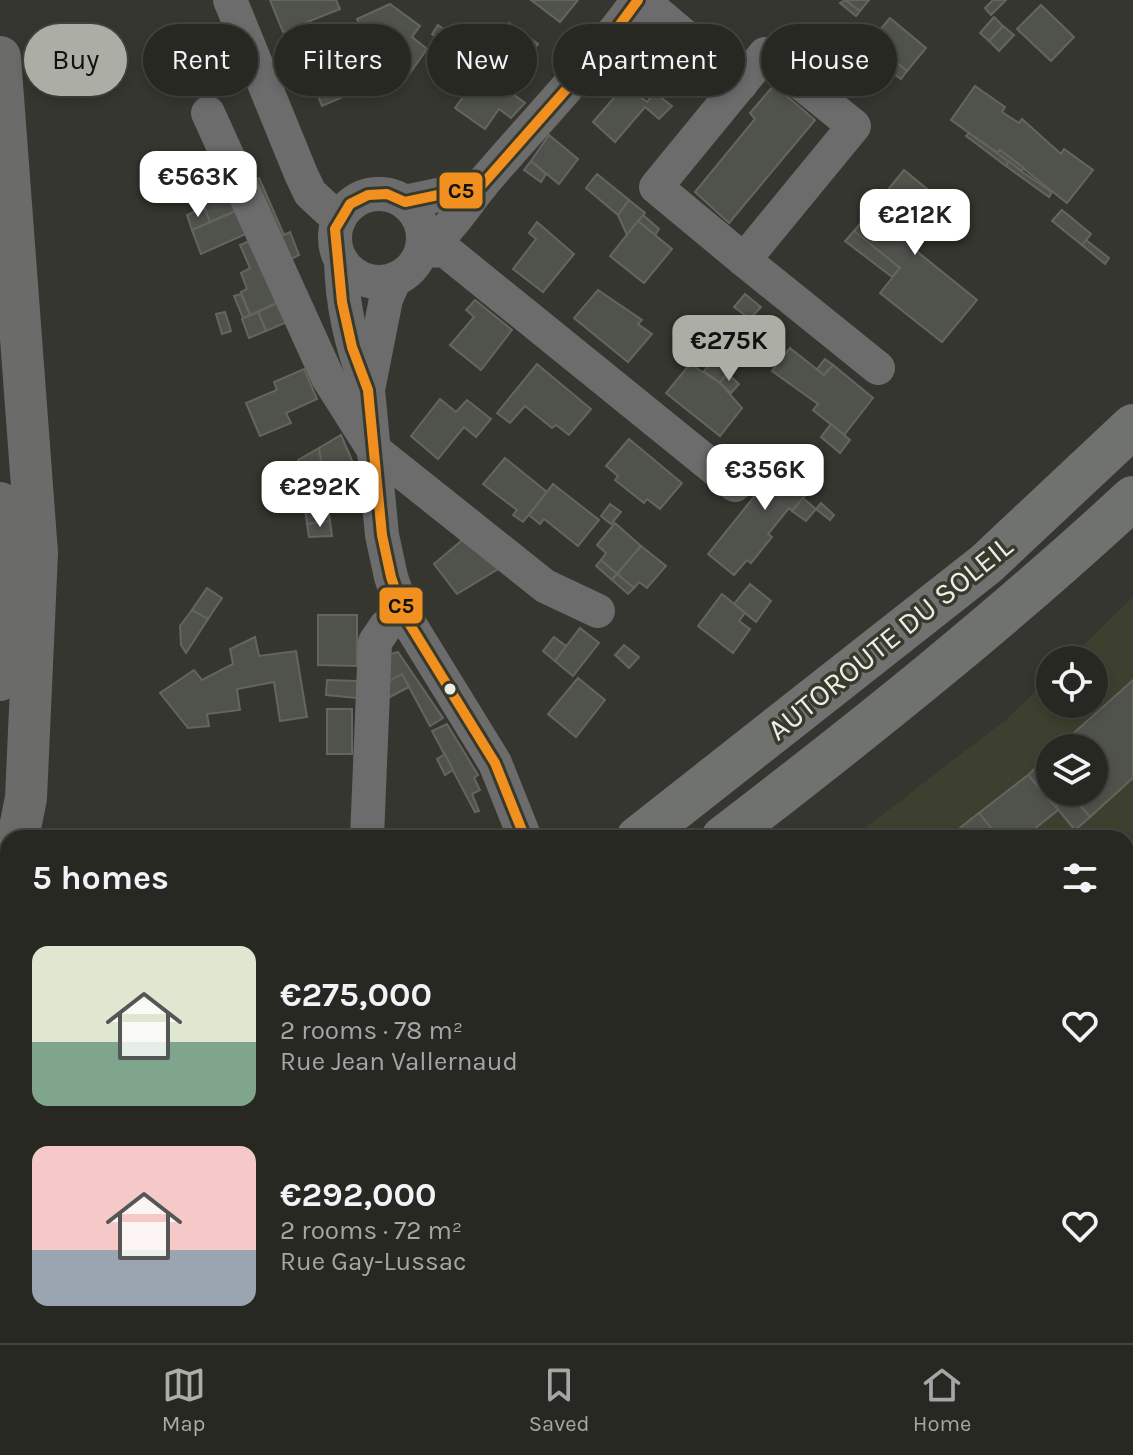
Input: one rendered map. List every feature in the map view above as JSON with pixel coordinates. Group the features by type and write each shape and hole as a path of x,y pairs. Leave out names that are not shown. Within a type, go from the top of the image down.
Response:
{"highway":[{"name":"AUTOROUTE DU SOLEIL","path":"648,830 986,564 1133,426"},
{"name":"AUTOROUTE DU SOLEIL","path":"733,830 1027,597 1133,498"}],"main road":[{"path":"0,57 37,553 26,798 20,830"},
{"path":"0,503 6,576 0,680"}],"street":[{"path":"230,0 310,193 339,220"},
{"path":"422,250 441,238 481,186 601,50 640,0 669,24"},
{"path":"744,260 854,126 765,54 745,79"},
{"path":"731,96 656,187 878,368"},
{"path":"208,113 328,378 373,449 545,586 598,611"},
{"path":"405,202 481,186"},
{"path":"368,390 386,299 395,279 416,262 422,250 421,223 405,202 387,194 368,195 350,204 339,220 335,240 341,260 342,302 352,347 368,390 382,535 404,615 495,763 522,830"},
{"path":"422,250 446,251 735,485"},
{"path":"341,260 351,272 365,280 380,282 395,279"},
{"path":"367,830 375,642 386,626 404,615"}],"shaded area":[{"path":"1133,597 1133,680 1108,702 1108,646 1082,646"},
{"path":"1036,691 1036,718 1091,718 1073,734 1036,734 1036,767 957,830 862,830 1008,718"},
{"path":"1133,778 1133,830 1076,830 1102,806 1108,806 1108,801"},
{"path":"1058,810 1076,830 1033,830"}],"water":[{"path":"738,319 760,338 761,348 748,354 724,334 725,324"}],"building":[{"path":"270,0 336,0 340,9 303,24 280,24"},
{"path":"531,0 578,0 560,22"},
{"path":"845,0 860,11 856,16 840,3"},
{"path":"845,0 869,0 860,11"},
{"path":"993,0 1006,0 991,15 985,8"},
{"path":"390,4 420,26 412,37 427,49 411,72 411,24 359,24 357,19"},
{"path":"1041,5 1074,37 1051,61 1017,29"},
{"path":"994,17 1003,26 989,41 980,33"},
{"path":"890,18 926,48 907,71 897,63 897,24 885,24"},
{"path":"1003,26 1014,35 999,51 989,41"},
{"path":"897,63 907,71 901,79 897,76"},
{"path":"975,86 1005,107 1002,112 1019,123 1022,119 1061,154 1064,149 1093,170 1067,203 1000,150 997,153 951,120"},
{"path":"318,96 345,96 322,106"},
{"path":"464,96 516,96 525,103 511,118 499,109 485,129 455,108"},
{"path":"615,96 639,96 647,102 652,96 659,96 672,106 659,119 645,107 615,142 593,122"},
{"path":"765,96 787,96 815,120 729,223 695,192 755,119 750,113"},
{"path":"969,133 1009,161 1006,166 966,136"},
{"path":"549,135 578,159 559,184 531,161"},
{"path":"1000,150 1024,168 1021,171 997,153"},
{"path":"215,154 238,210 210,222 188,166"},
{"path":"531,161 546,174 541,182 524,170"},
{"path":"1009,161 1052,192 1049,197 1006,166"},
{"path":"904,170 949,207 914,249 977,300 942,342 880,293 900,268 854,231"},
{"path":"597,174 629,200 618,215 586,188"},
{"path":"259,178 284,235 272,240 247,183"},
{"path":"629,200 645,213 627,235 618,215"},
{"path":"204,207 210,222 192,230 187,215"},
{"path":"238,210 248,233 201,254 192,230"},
{"path":"1062,210 1091,234 1082,245 1052,221"},
{"path":"643,215 659,229 655,235 638,221"},
{"path":"638,221 672,249 644,283 610,256"},
{"path":"537,222 574,254 543,292 513,269 536,239 529,233"},
{"path":"854,231 900,268 892,277 845,241"},
{"path":"290,232 299,255 285,262 272,240"},
{"path":"257,238 283,300 250,315 241,292 247,289 241,273 250,268 240,245"},
{"path":"1086,240 1109,258 1105,264 1082,245"},
{"path":"598,290 642,320 638,324 652,334 628,362 574,318"},
{"path":"241,294 250,315 243,318 234,296"},
{"path":"745,294 761,307 750,319 734,307"},
{"path":"283,300 292,320 266,331 258,312"},
{"path":"475,300 512,330 481,370 450,345 474,317 466,310"},
{"path":"225,312 231,331 222,334 216,314"},
{"path":"258,312 266,331 249,338 242,319"},
{"path":"790,348 824,375 833,365 873,398 844,435 813,410 818,404 772,371"},
{"path":"717,355 732,367 720,383 704,371"},
{"path":"825,359 833,365 824,375 817,369"},
{"path":"537,364 591,409 569,435 556,425 552,428 525,406 510,423 497,413"},
{"path":"690,364 720,383 742,408 720,436 666,393"},
{"path":"304,369 317,399 286,413 291,423 260,436 246,403 277,390 274,382"},
{"path":"727,373 739,384 731,393 720,383"},
{"path":"440,399 456,412 467,400 491,419 476,437 464,427 438,459 411,436"},
{"path":"831,424 850,440 840,453 821,437"},
{"path":"341,435 354,465 357,505 326,507 319,448"},
{"path":"629,439 682,483 660,509 647,499 644,503 615,480 618,476 606,466"},
{"path":"794,447 821,469 809,483 813,486 792,511 789,508 768,534 772,537 751,563 747,560 734,575 708,554"},
{"path":"319,448 330,521 307,524 298,460"},
{"path":"505,458 547,492 523,522 513,515 517,510 483,484"},
{"path":"553,484 599,520 578,546 544,519 540,524 529,515"},
{"path":"803,498 816,509 806,521 792,511"},
{"path":"821,503 834,515 830,520 816,509"},
{"path":"610,504 621,512 611,524 601,516"},
{"path":"330,521 332,536 309,537 307,524"},
{"path":"615,523 641,546 617,574 601,560 606,553 597,545"},
{"path":"467,536 503,566 457,594 434,564"},
{"path":"641,546 666,566 647,588 639,582 634,588 617,574"},
{"path":"601,560 617,574 612,580 596,566"},
{"path":"617,574 634,588 628,594 612,580"},
{"path":"750,584 771,601 756,622 734,604"},
{"path":"207,588 222,598 208,619 192,610"},
{"path":"722,594 745,613 739,621 750,629 733,653 698,626"},
{"path":"192,610 208,619 186,653 181,645 180,626"},
{"path":"318,615 357,615 357,666 318,665"},
{"path":"580,628 599,643 573,676 555,661"},
{"path":"255,637 259,656 296,651 307,717 280,721 274,682 237,689 240,710 207,714 209,726 188,728 160,693 194,670 202,680 233,664 230,649"},
{"path":"554,637 566,646 555,661 543,651"},
{"path":"624,645 639,657 629,668 615,655"},
{"path":"398,652 443,718 430,726 402,674 384,684 384,656"},
{"path":"402,674 409,687 384,700 384,684"},
{"path":"578,678 605,700 576,737 548,714"},
{"path":"327,680 357,681 357,698 326,695"},
{"path":"1133,680 1133,778 1108,801 1108,734 1073,734 1091,718 1108,718 1108,702"},
{"path":"327,709 352,709 352,754 327,754"},
{"path":"447,724 478,775 474,778 480,790 472,794 479,811 475,812 432,731"},
{"path":"445,754 453,770 445,775 437,759"},
{"path":"1036,767 1036,784 1028,775"},
{"path":"1028,775 1036,784 1036,806 1055,806 1058,810 1033,830 993,830 979,813"},
{"path":"1080,806 1102,806 1090,817"},
{"path":"1080,806 1090,817 1075,830 1056,807"},
{"path":"979,813 993,830 957,830"}],"transit line":[{"name":"C5","path":"522,830 495,763 404,615 391,577 382,535 368,390 352,347 342,302 335,229 350,204 368,195 387,194 405,202 481,186 601,50 638,0"}]}
